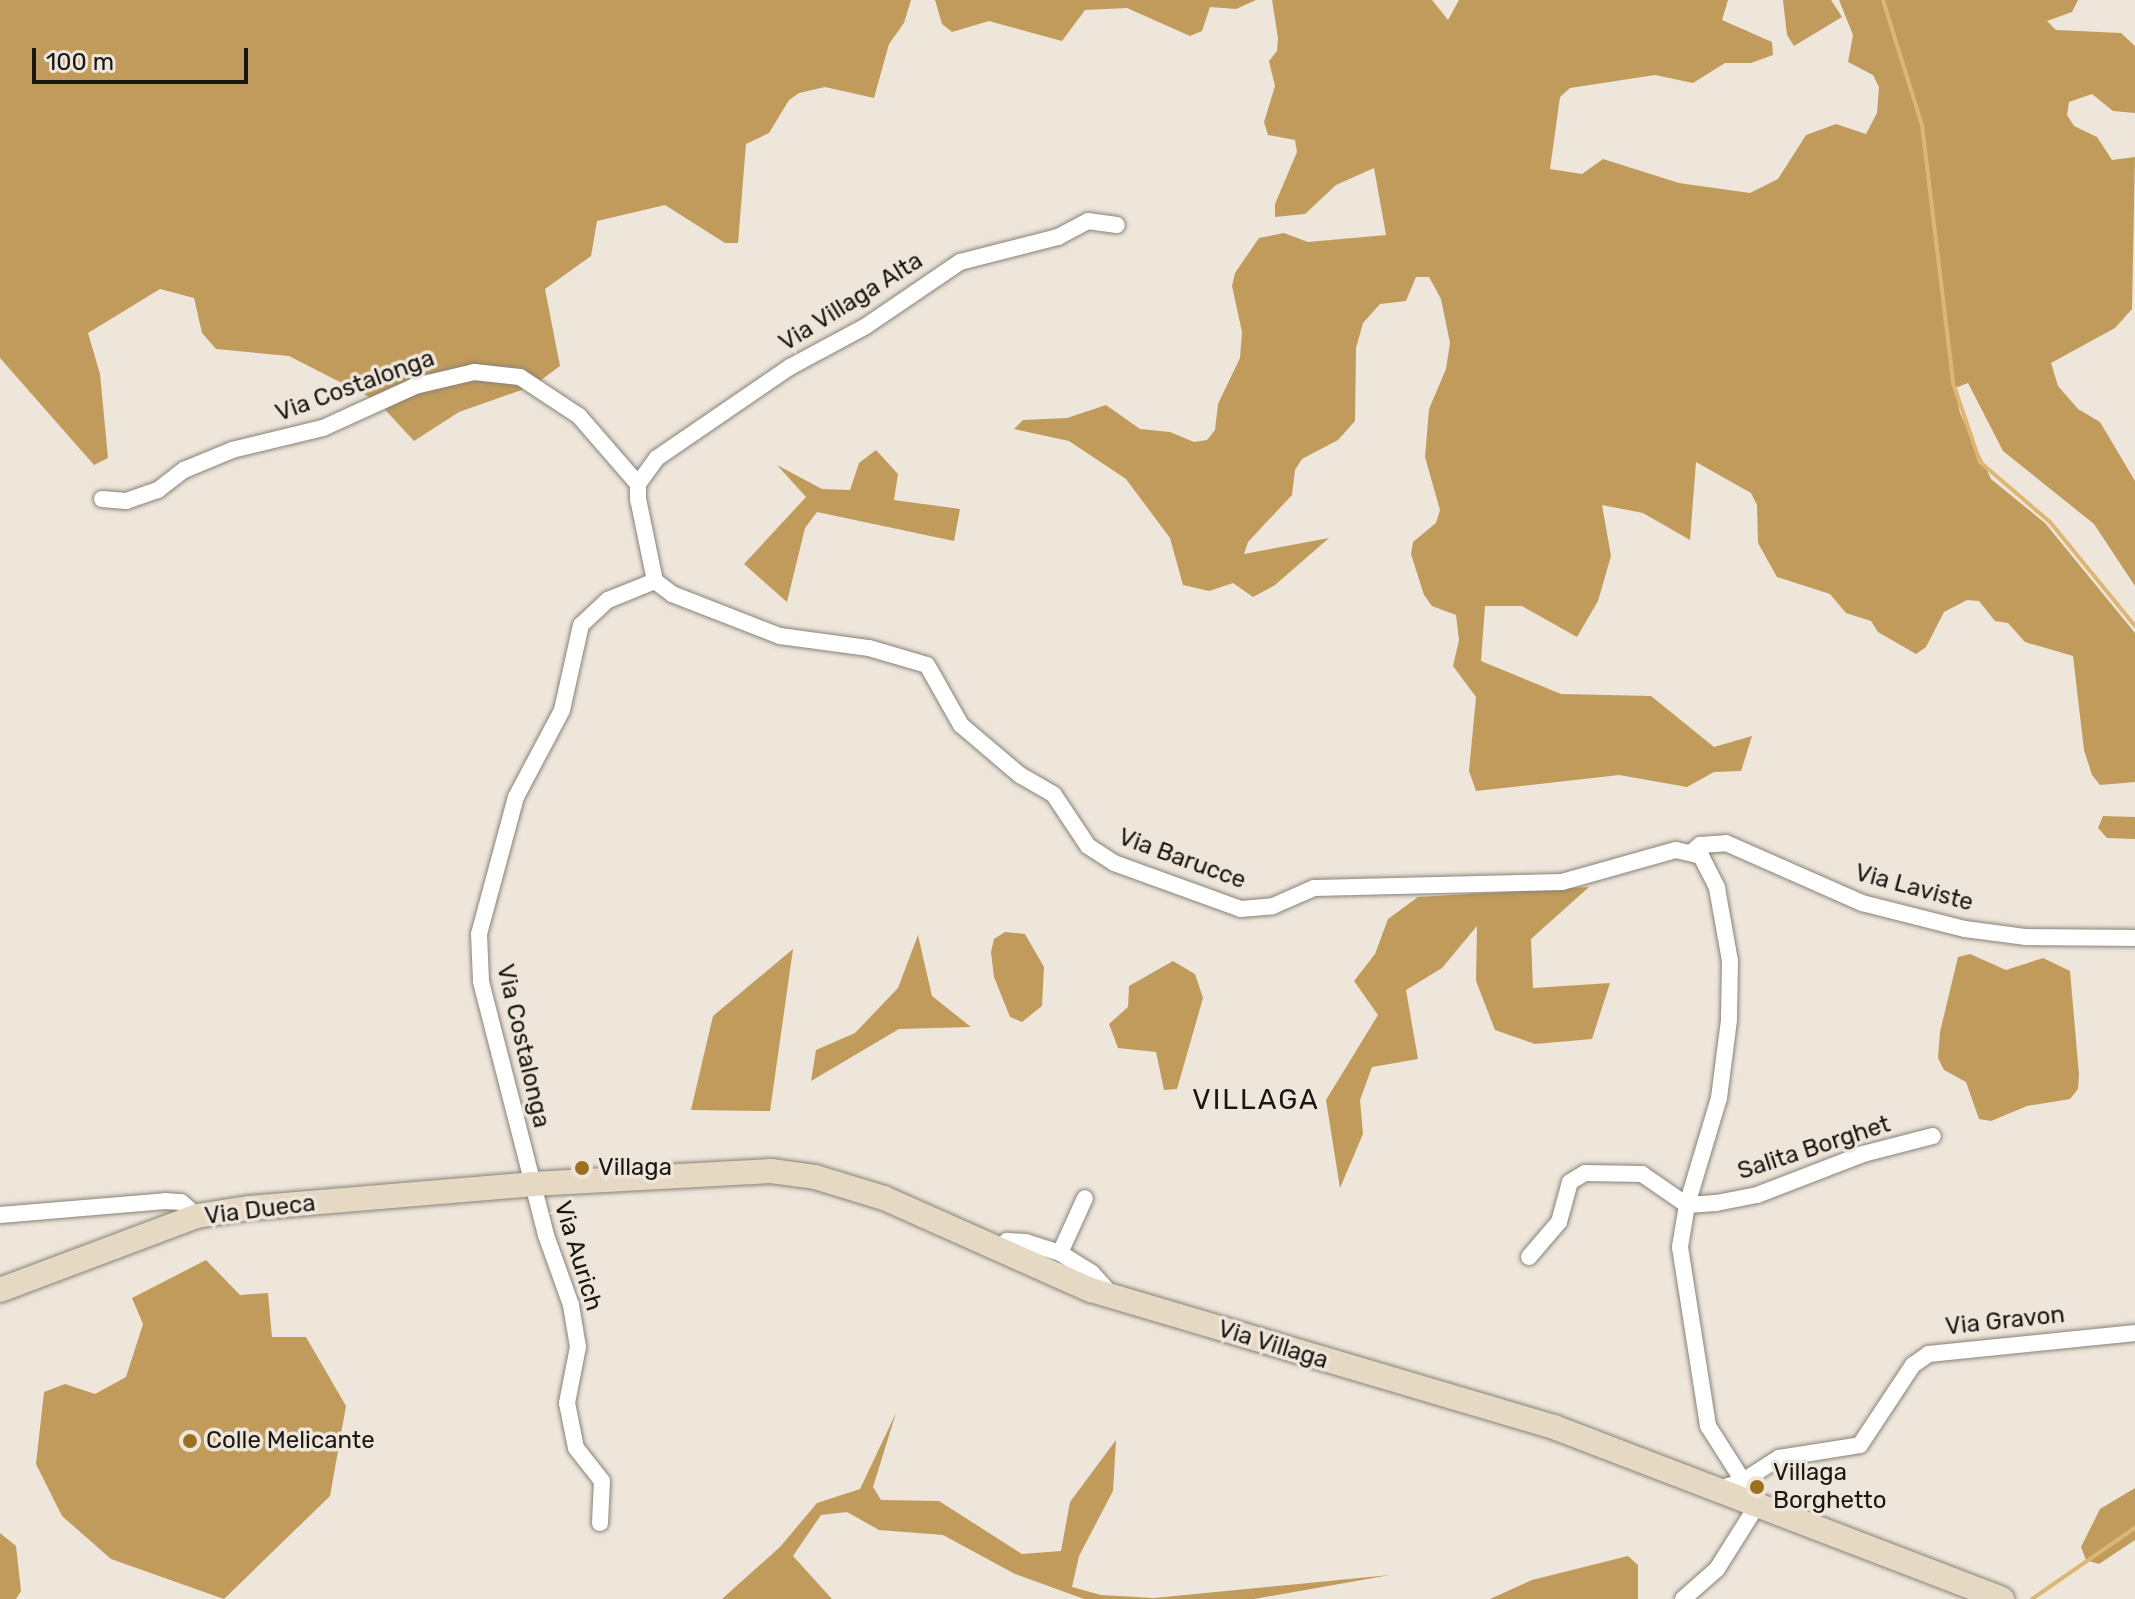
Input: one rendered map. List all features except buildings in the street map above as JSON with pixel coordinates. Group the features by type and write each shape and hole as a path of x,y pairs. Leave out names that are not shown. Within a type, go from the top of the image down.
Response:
{"street":[{"name":"Via Villaga Alta","path":"638,484 651,465 675,445 960,262 1058,237 1088,221 1117,225"},
{"name":"Via Costalonga","path":"102,499 137,497 232,450 323,428 415,386 474,372 520,377 579,416 638,484"},
{"path":"638,484 655,581"},
{"name":"Via Costalonga","path":"532,1184 481,981 479,934 516,797 562,710 581,625 608,600 655,581"},
{"name":"Via Barucce","path":"655,581 672,594 780,636 869,648 927,665 961,725 1020,775 1054,795 1088,846 1114,863 1241,909 1273,906 1314,888 1562,882 1645,857 1692,852"},
{"name":"Via Laviste","path":"1692,852 1700,845 1726,843 1862,903 1965,929 2026,937 2135,938"},
{"path":"1692,852 1708,866 1717,888 1730,961 1729,1020 1719,1098 1687,1205 1680,1247 1700,1348 1700,1392 1708,1426 1733,1485"},
{"name":"Salita Borghet","path":"1687,1205 1757,1195 1863,1154 1933,1136"},
{"name":"Via Villaga","path":"532,1184 771,1171 815,1177 884,1198 998,1250 1113,1296 1554,1427 1733,1485 1758,1504 2002,1599"},
{"path":"1529,1257 1559,1222 1570,1182 1585,1173 1642,1174 1687,1205"},
{"name":"Via Dueca","path":"0,1290 197,1216 532,1184"},
{"name":"Via Aurich","path":"532,1184 571,1305 578,1347 567,1403 576,1448 602,1481 600,1523"},
{"path":"1060,1253 1085,1198"},
{"path":"0,1215 165,1201 181,1202 197,1216"},
{"path":"998,1250 1007,1241 1026,1242 1060,1253 1092,1273 1113,1296"},
{"name":"Via Gravon","path":"1733,1485 1779,1458 1860,1445 1913,1365 1929,1354 2135,1333"},
{"path":"1683,1599 1717,1569 1758,1504"}],"shaded area":[{"path":"0,0 911,0 904,23 889,44 874,98 825,87 799,93 789,100 769,133 746,144 738,243 725,243 665,205 597,221 591,256 545,289 560,366 533,386 459,412 414,441 377,401 289,356 216,349 202,333 194,298 160,289 88,333 100,374 108,458 94,465 0,358"},
{"path":"935,0 1256,0 1236,9 1210,7 1202,31 1190,36 1127,8 1085,10 1062,41 989,21 952,32 942,24"},
{"path":"1272,0 1432,0 1448,20 1459,0 1728,0 1722,20 1772,42 1773,55 1751,63 1725,63 1693,83 1655,75 1570,88 1560,97 1550,169 1582,174 1603,159 1679,183 1750,193 1778,179 1806,135 1836,124 1866,134 1877,113 1879,87 1873,75 1848,62 1853,35 1839,0 2078,0 2072,12 2047,21 2056,30 2121,33 2135,46 2135,113 2113,111 2092,94 2069,102 2067,115 2074,126 2097,137 2112,160 2135,157 2132,309 2115,328 2051,363 2058,386 2078,409 2100,422 2135,481 2135,586 2094,524 2003,451 1968,383 1955,388 1960,413 1991,479 2045,523 2135,633 2135,782 2100,785 2092,775 2084,750 2073,656 2025,642 2008,623 1995,621 1979,601 1967,600 1944,612 1926,647 1916,654 1878,632 1871,621 1846,613 1830,594 1777,577 1758,543 1757,505 1751,493 1696,462 1690,540 1643,513 1602,505 1611,556 1598,601 1577,637 1522,606 1485,606 1481,661 1561,694 1651,696 1714,747 1752,736 1741,771 1714,772 1687,787 1619,775 1476,791 1469,771 1476,697 1453,666 1459,640 1456,615 1432,606 1424,595 1411,554 1413,542 1436,523 1440,510 1425,457 1429,409 1446,369 1450,343 1441,299 1429,277 1416,277 1406,301 1380,304 1363,323 1356,348 1355,421 1338,440 1302,459 1295,470 1292,495 1248,542 1244,554 1329,538 1275,585 1253,597 1233,583 1209,591 1183,585 1170,538 1126,479 1069,441 1014,429 1023,420 1067,418 1106,405 1140,429 1170,432 1194,442 1207,440 1215,430 1218,404 1240,358 1242,332 1232,286 1235,273 1259,238 1284,233 1308,242 1386,235 1374,168 1336,185 1305,214 1275,217 1275,204 1297,152 1295,140 1268,135 1264,122 1275,86 1269,61 1277,51 1278,38"},
{"path":"1783,0 1831,0 1842,17 1794,46 1787,35"},
{"path":"876,450 898,474 894,500 960,509 954,541 817,512 805,528 787,602 744,564 806,497 777,465 822,489 850,490 859,463"},
{"path":"2103,816 2135,817 2135,839 2107,838 2098,828"},
{"path":"1589,887 1531,939 1533,988 1610,983 1592,1039 1535,1044 1495,1030 1476,981 1477,926 1442,968 1406,990 1418,1059 1372,1067 1360,1100 1363,1134 1340,1188 1326,1100 1378,1015 1354,981 1375,954 1388,919 1418,897"},
{"path":"1005,932 1025,934 1044,967 1042,1006 1022,1022 1010,1017 994,977 991,952 994,939"},
{"path":"918,935 932,996 971,1027 899,1029 811,1081 816,1050 855,1033 898,988"},
{"path":"793,949 770,1111 691,1110 713,1016"},
{"path":"1970,954 2006,970 2043,958 2070,971 2079,1075 2078,1089 2070,1099 2027,1106 1991,1121 1979,1119 1966,1082 1944,1070 1938,1058 1940,1032 1958,957"},
{"path":"1173,961 1195,974 1203,998 1177,1089 1164,1090 1156,1052 1118,1048 1109,1024 1128,1007 1129,986"},
{"path":"206,1260 240,1295 268,1293 272,1337 306,1337 346,1406 330,1496 224,1599 111,1559 62,1516 36,1464 44,1392 65,1384 95,1394 126,1377 143,1324 132,1298"},
{"path":"896,1413 873,1487 881,1500 939,1501 1022,1554 1061,1551 1070,1502 1116,1440 1113,1491 1079,1556 1072,1587 1101,1595 1154,1598 1390,1575 1254,1599 1084,1599 1015,1574 943,1535 879,1530 847,1512 821,1515 793,1556 832,1599 722,1599 780,1547 817,1503 860,1489"},
{"path":"2135,1488 2135,1540 2099,1564 2086,1560 2081,1547 2100,1509"},
{"path":"0,1533 16,1546 21,1591 16,1599 0,1599"},
{"path":"1628,1556 1638,1565 1638,1599 1490,1599 1532,1580"}],"waterway":[{"path":"1883,0 1922,125 1953,383 1980,462 2050,522 2135,626"},
{"path":"2032,1599 2135,1528"}],"place":[{"name":"Villaga","path":"582,1168"},
{"name":"Colle Melicante","path":"190,1441"},
{"name":"Villaga Borghetto","path":"1757,1487"}],"district":[{"name":"VILLAGA","path":"1256,1100"}]}
